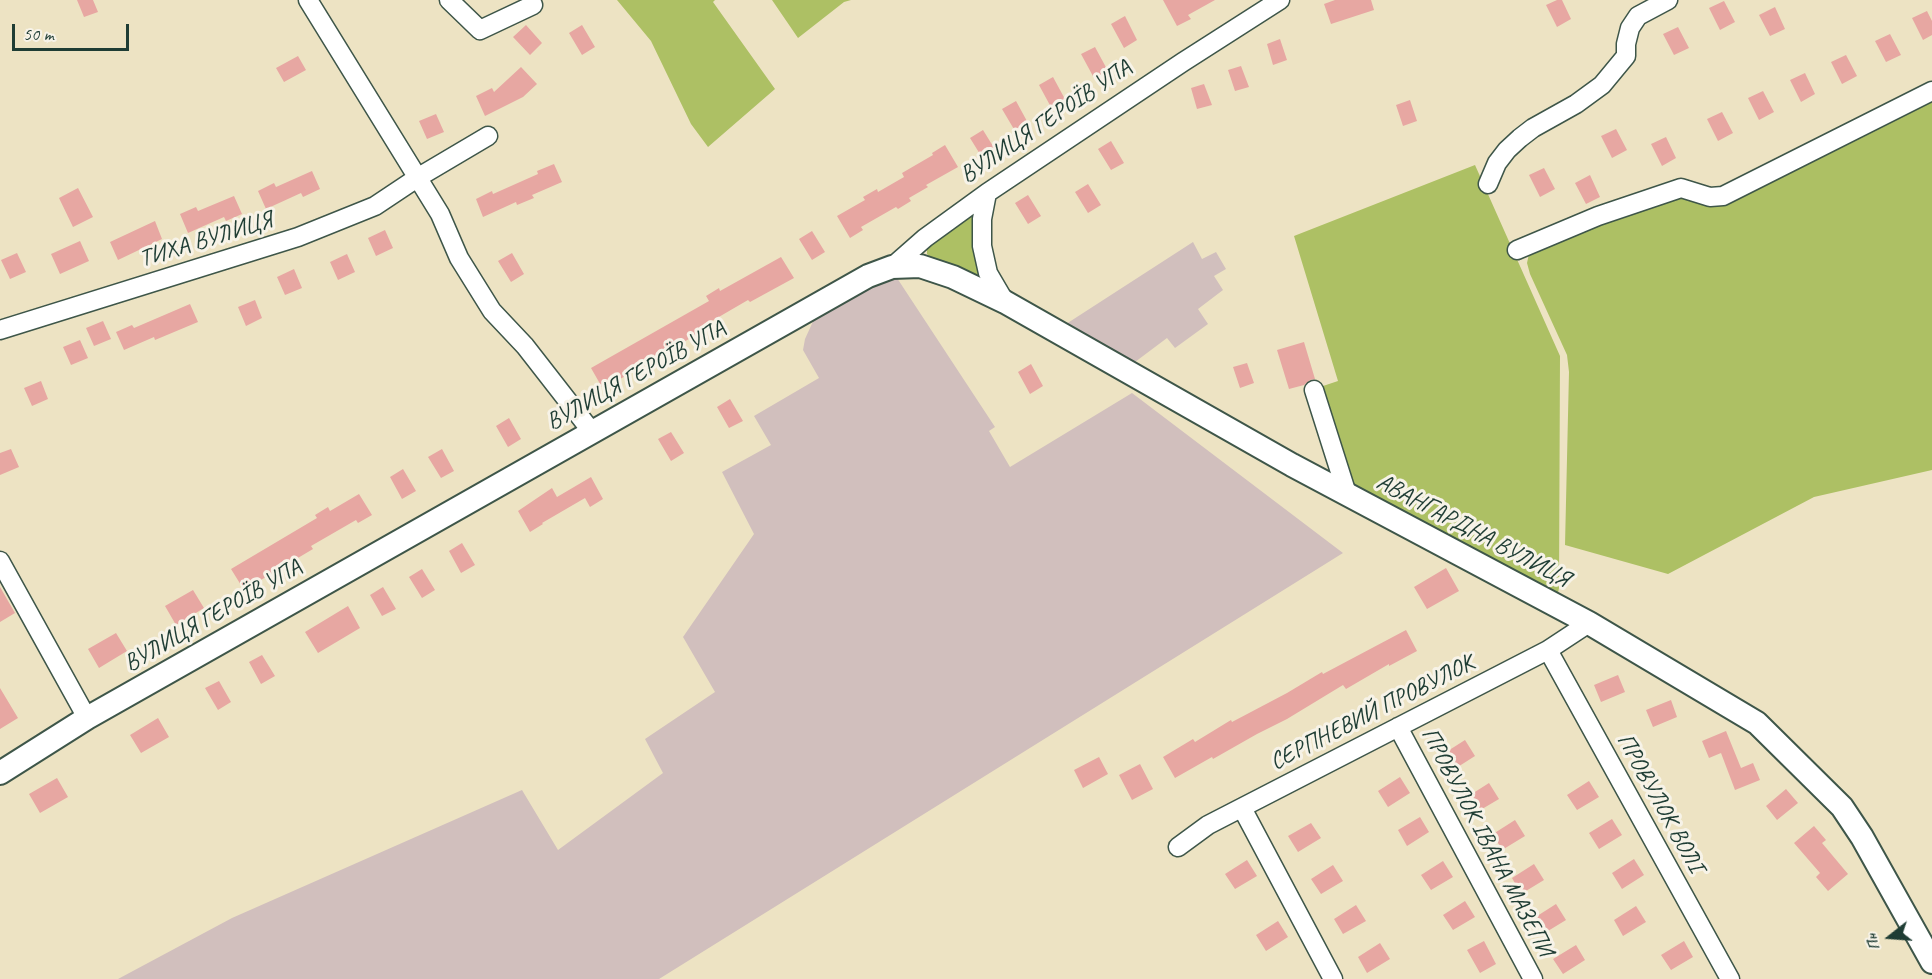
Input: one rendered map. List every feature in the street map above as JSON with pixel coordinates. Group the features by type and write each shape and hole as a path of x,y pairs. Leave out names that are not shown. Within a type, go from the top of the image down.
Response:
{"street":[{"path":"308,0 440,214 459,258 492,311 525,346 592,432"},
{"path":"449,0 480,30 533,6"},
{"name":"ВУЛИЦЯ ГЕРОЇВ УПА","path":"0,772 87,718 592,432 868,276 892,267 925,238 987,193 1280,0"},
{"path":"1488,184 1497,163 1520,138 1540,123 1576,104 1602,85 1626,56 1630,28 1638,16 1668,0"},
{"path":"1517,250 1598,216 1681,188 1710,197 1723,196 1932,91"},
{"name":"ТИХА ВУЛИЦЯ","path":"0,330 298,237 375,206 488,136"},
{"path":"987,193 982,219 982,246 988,273 1005,302"},
{"name":"АВАНГАРДНА ВУЛИЦЯ","path":"892,267 920,266 953,277 1005,302 1292,465 1589,623 1757,723 1842,807 1862,837 1932,962"},
{"path":"1314,390 1347,494"},
{"path":"0,561 87,718"},
{"name":"СЕРПНЕВИЙ ПРОВУЛОК","path":"1179,847 1208,825 1548,650 1589,623"},
{"name":"ПРОВУЛОК ВОЛІ","path":"1548,650 1730,979"},
{"name":"ПРОВУЛОК ІВАНА МАЗЕПИ","path":"1398,727 1533,979"},
{"path":"1242,808 1333,979"}],"shaded area":[{"path":"1193,242 1202,259 1216,252 1226,269 1214,276 1223,290 1198,309 1208,324 1175,348 1167,338 1131,365 1063,326"},
{"path":"897,278 995,427 989,431 1010,467 1132,393 1343,553 659,979 118,979 232,918 522,790 558,850 663,773 645,739 715,692 683,637 754,534 722,472 771,445 754,416 819,378 803,350 805,339 815,317 884,280"}],"green space":[{"path":"617,0 715,0 713,2 775,89 708,147 691,124 651,41"},
{"path":"772,0 851,0 844,2 798,38"},
{"path":"1932,95 1932,470 1814,497 1668,574 1565,545 1569,372 1567,355 1530,274 1527,263 1529,254 1673,194 1698,199"},
{"path":"1475,165 1560,356 1559,588 1558,593 1554,596 1353,488 1323,386 1338,381 1294,236"},
{"path":"980,203 991,285 933,260 927,254 927,247"}],"building":[{"path":"77,0 93,0 98,12 84,17"},
{"path":"1163,0 1215,0 1188,15 1191,19 1177,26"},
{"path":"1335,0 1371,0 1374,10 1331,24 1324,4"},
{"path":"1562,0 1571,19 1557,27 1546,5"},
{"path":"1724,1 1735,22 1720,30 1709,8"},
{"path":"1775,7 1785,29 1770,36 1759,15"},
{"path":"1927,11 1932,21 1932,35 1923,40 1912,18"},
{"path":"1125,16 1137,40 1124,48 1111,24"},
{"path":"526,25 542,43 530,55 513,37"},
{"path":"582,25 595,47 582,55 569,33"},
{"path":"1678,27 1689,48 1674,55 1663,34"},
{"path":"1890,34 1901,55 1886,62 1875,41"},
{"path":"1280,39 1287,60 1273,65 1267,44"},
{"path":"1095,47 1108,71 1094,78 1081,54"},
{"path":"1846,55 1857,76 1842,84 1831,62"},
{"path":"298,56 306,70 284,82 276,68"},
{"path":"1241,66 1249,87 1235,91 1228,70"},
{"path":"521,67 537,84 523,97 485,116 476,96 492,88 494,92"},
{"path":"1805,73 1815,94 1801,102 1790,80"},
{"path":"1053,77 1066,101 1052,109 1039,85"},
{"path":"1204,84 1212,105 1197,109 1191,88"},
{"path":"1763,91 1774,112 1759,120 1748,98"},
{"path":"1410,100 1417,121 1403,126 1396,105"},
{"path":"1016,101 1028,123 1015,131 1002,109"},
{"path":"1722,112 1733,133 1718,141 1707,119"},
{"path":"436,114 444,132 427,139 419,121"},
{"path":"1616,129 1627,150 1612,158 1601,136"},
{"path":"983,130 996,151 983,159 970,138"},
{"path":"1666,137 1676,158 1662,166 1651,144"},
{"path":"1111,141 1124,163 1111,170 1098,149"},
{"path":"945,145 958,167 926,185 928,187 909,198 911,201 861,227 863,230 850,238 837,216 865,200 863,197 877,189 878,192 904,177 902,173 933,155 932,153"},
{"path":"554,164 562,182 532,195 534,198 517,205 516,202 483,217 476,199 538,174 537,171"},
{"path":"1544,168 1555,189 1540,197 1529,175"},
{"path":"312,171 320,189 303,197 301,193 266,209 258,191 274,183 276,187"},
{"path":"1590,175 1600,197 1586,204 1575,183"},
{"path":"1088,184 1101,205 1088,213 1075,192"},
{"path":"78,188 93,217 73,227 59,198"},
{"path":"1028,195 1041,216 1028,224 1015,203"},
{"path":"234,196 242,214 226,221 224,217 188,233 180,214 196,207 198,211"},
{"path":"155,221 162,239 118,260 110,242"},
{"path":"385,230 393,248 376,256 368,238"},
{"path":"812,231 825,252 812,260 799,239"},
{"path":"80,241 89,261 60,274 51,254"},
{"path":"17,253 26,272 10,279 1,260"},
{"path":"512,253 524,274 511,282 498,261"},
{"path":"347,254 355,272 338,280 330,262"},
{"path":"781,257 794,278 750,302 748,300 705,325 708,331 695,338 694,336 603,389 591,368 709,301 706,296 719,288 720,291"},
{"path":"294,269 302,288 285,295 277,277"},
{"path":"255,300 262,318 246,326 238,307"},
{"path":"190,304 198,322 124,350 116,332 132,325 134,328"},
{"path":"103,321 111,339 94,346 86,328"},
{"path":"80,340 88,358 71,365 63,347"},
{"path":"1304,342 1315,379 1289,389 1277,350"},
{"path":"1247,363 1254,383 1240,388 1233,367"},
{"path":"1031,364 1043,386 1030,394 1018,372"},
{"path":"41,381 48,399 32,406 24,388"},
{"path":"730,399 743,421 729,428 717,407"},
{"path":"509,418 521,439 508,447 496,426"},
{"path":"671,432 684,453 671,461 658,439"},
{"path":"11,449 19,467 0,475 0,453"},
{"path":"442,449 454,471 441,478 428,457"},
{"path":"403,469 416,491 402,499 390,477"},
{"path":"591,477 603,499 590,507 585,498 530,532 518,511 552,488 557,497"},
{"path":"359,494 372,515 358,523 356,520 311,546 313,549 244,590 231,569 317,518 315,515 328,507 330,511"},
{"path":"462,543 475,565 461,573 449,551"},
{"path":"1446,568 1459,591 1427,609 1414,587"},
{"path":"422,569 435,590 422,598 409,577"},
{"path":"0,587 15,613 0,622"},
{"path":"383,587 396,609 382,616 370,595"},
{"path":"193,590 204,608 176,625 165,606"},
{"path":"348,606 360,628 318,653 305,632"},
{"path":"1406,630 1417,651 1346,689 1343,685 1287,719 1175,778 1163,757 1193,739 1195,742 1231,720 1232,722 1322,672 1323,674"},
{"path":"116,633 127,651 99,668 88,649"},
{"path":"262,655 275,676 261,684 249,662"},
{"path":"1618,675 1625,692 1601,702 1594,685"},
{"path":"219,681 231,702 218,710 205,688"},
{"path":"0,688 18,718 0,729"},
{"path":"1671,700 1677,717 1653,727 1646,710"},
{"path":"158,718 169,737 141,753 130,735"},
{"path":"1726,731 1741,768 1753,763 1760,780 1735,790 1721,753 1709,758 1702,741"},
{"path":"1465,740 1475,756 1453,770 1443,754"},
{"path":"1099,757 1108,774 1083,788 1074,770"},
{"path":"1140,764 1153,789 1132,800 1119,775"},
{"path":"1400,777 1410,793 1388,807 1378,791"},
{"path":"57,778 68,797 40,813 29,794"},
{"path":"1589,781 1599,797 1577,810 1567,795"},
{"path":"1489,783 1499,799 1477,812 1467,797"},
{"path":"1786,789 1798,803 1777,820 1766,806"},
{"path":"1420,817 1429,832 1407,846 1398,830"},
{"path":"1612,819 1622,835 1599,849 1589,833"},
{"path":"1515,820 1525,836 1502,850 1493,834"},
{"path":"1311,823 1321,838 1298,852 1288,836"},
{"path":"1814,826 1826,840 1822,843 1848,874 1828,891 1816,877 1820,873 1794,843"},
{"path":"1634,859 1644,875 1622,889 1612,873"},
{"path":"1247,860 1257,876 1235,889 1225,874"},
{"path":"1443,861 1453,877 1431,890 1421,875"},
{"path":"1534,864 1544,880 1521,894 1512,878"},
{"path":"1333,865 1343,881 1321,894 1311,879"},
{"path":"1465,901 1475,917 1453,930 1443,915"},
{"path":"1556,904 1566,920 1543,934 1534,918"},
{"path":"1356,905 1366,921 1343,934 1334,919"},
{"path":"1636,906 1646,922 1623,936 1614,920"},
{"path":"1278,921 1288,937 1266,951 1256,935"},
{"path":"1484,941 1496,964 1480,973 1467,950"},
{"path":"1684,941 1693,957 1671,970 1661,955"},
{"path":"1380,943 1390,959 1367,973 1358,957"},
{"path":"1576,945 1585,960 1563,974 1553,959"}]}
